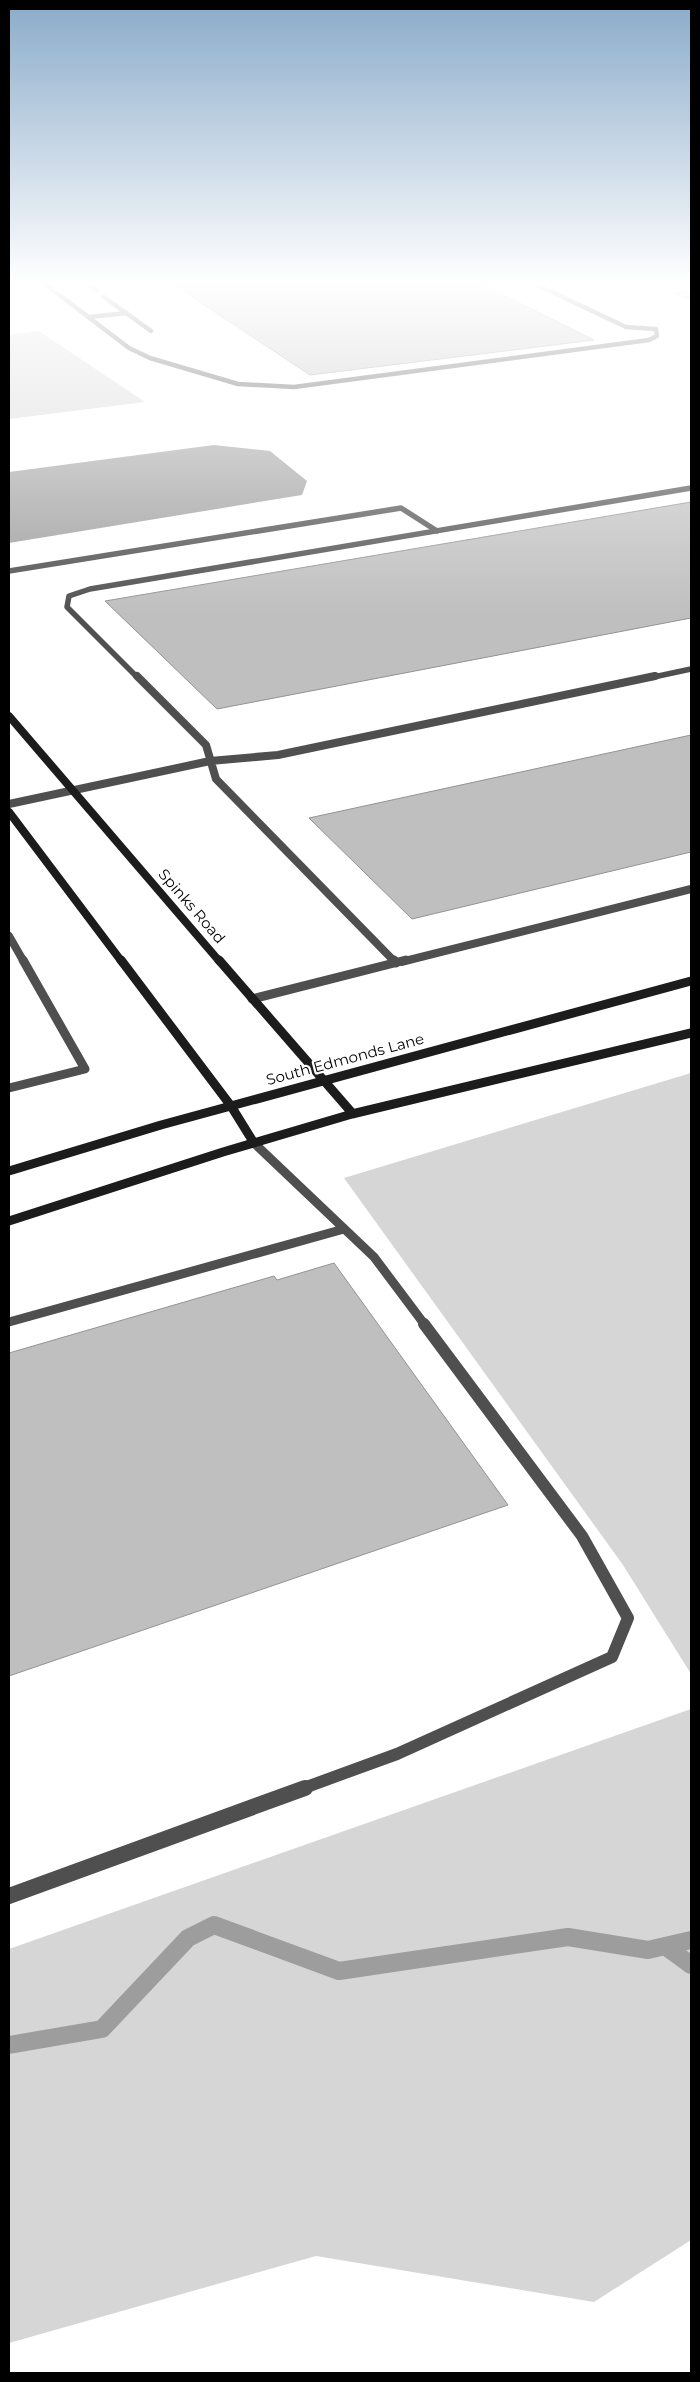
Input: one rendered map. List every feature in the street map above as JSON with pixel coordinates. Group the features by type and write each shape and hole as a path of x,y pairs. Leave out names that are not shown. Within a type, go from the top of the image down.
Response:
{"main road":[{"name":"Spinks Road","path":"9,716 322,1081 353,1114"},
{"path":"9,812 232,1106 254,1143"},
{"name":"South Edmonds Lane","path":"9,1171 322,1081 691,982"},
{"path":"9,1221 254,1143 353,1114 624,1052 691,1033"}],"lane":[{"path":"396,963 216,779 206,745 67,607 70,596 90,590 691,488"},
{"path":"9,571 401,508 437,531"},
{"path":"9,804 210,761 278,755 691,669"},
{"path":"252,999 691,889"},
{"path":"9,936 85,1069 9,1088"},
{"path":"9,1896 397,1754 612,1657 628,1618 582,1536 374,1257 254,1143"},
{"path":"9,1322 344,1229"}],"shaded area":[{"path":"9,392 130,392 145,402 9,419"},
{"path":"214,445 270,451 307,481 302,495 9,543 9,472"},
{"path":"691,1073 691,1674 623,1565 344,1178"},
{"path":"691,1709 691,2240 594,2302 316,2256 9,2343 9,1949"}],"building":[{"path":"691,502 691,618 217,709 105,601"},
{"path":"691,735 691,852 412,919 309,818"},
{"path":"334,1263 508,1505 9,1676 9,1353 274,1276 277,1280"}],"waterway":[{"path":"9,2045 102,2029 188,1938 214,1925 339,1971 568,1937 648,1950 665,1946"},
{"path":"665,1946 691,1940"},
{"path":"665,1946 691,1965"}]}
